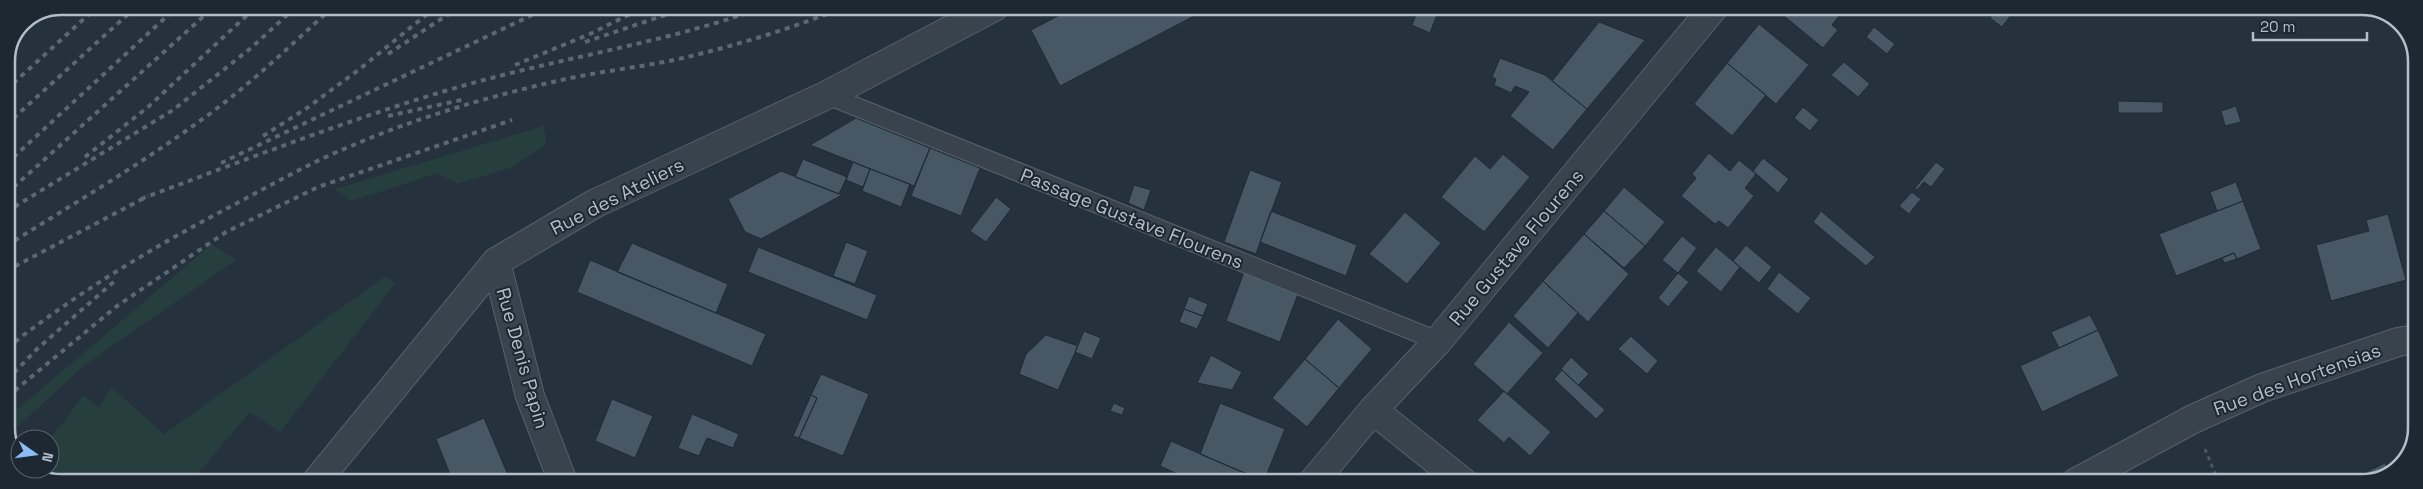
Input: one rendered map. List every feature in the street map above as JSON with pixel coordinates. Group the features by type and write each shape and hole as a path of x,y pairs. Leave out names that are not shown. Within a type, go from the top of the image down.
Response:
{"street":[{"name":"Rue des Ateliers","path":"323,474 496,262 594,204 827,94 979,15"},
{"name":"Rue Gustave Flourens","path":"1320,474 1373,410 1438,341 1707,15"},
{"name":"Rue Denis Papin","path":"496,262 530,396 560,474"},
{"name":"Rue des Hortensias","path":"2092,474 2193,419 2262,388 2398,342 2408,340"},
{"path":"1373,410 1453,474"}],"lane":[{"name":"Passage Gustave Flourens","path":"827,94 1438,341"}],"green space":[{"path":"544,126 546,145 510,168 457,184 438,173 351,201 335,189"},
{"path":"212,244 236,260 85,365 15,429 15,411"},
{"path":"386,276 395,284 280,432 250,412 198,474 60,474 60,429 58,429 84,395 99,407 111,387 164,434"}],"building":[{"path":"1060,15 1196,15 1060,86 1031,30"},
{"path":"1416,15 1437,15 1430,33 1412,25"},
{"path":"1783,15 1840,15 1832,25 1838,30 1823,48"},
{"path":"1992,15 2011,15 2002,27 1990,18"},
{"path":"1599,22 1645,40 1587,109 1552,81"},
{"path":"1759,24 1809,65 1776,104 1727,63"},
{"path":"1874,27 1895,44 1887,54 1866,37"},
{"path":"1500,58 1545,75 1587,109 1553,150 1510,116 1529,92 1515,86 1511,93 1494,85 1496,79 1492,77"},
{"path":"1844,62 1870,84 1858,97 1831,75"},
{"path":"1727,63 1766,95 1732,136 1694,104"},
{"path":"2118,101 2163,102 2163,113 2118,113"},
{"path":"2236,106 2241,122 2225,126 2221,111"},
{"path":"1803,107 1819,120 1810,131 1794,118"},
{"path":"856,118 930,148 914,186 810,145"},
{"path":"930,148 980,168 961,216 911,196"},
{"path":"1709,153 1730,171 1739,160 1756,174 1745,188 1754,196 1728,228 1719,221 1715,224 1681,196 1696,178 1692,174"},
{"path":"1503,154 1530,177 1484,232 1441,197 1475,156 1490,169"},
{"path":"1763,158 1789,179 1778,193 1753,171"},
{"path":"803,159 847,177 839,194 795,177"},
{"path":"853,162 870,169 863,187 846,180"},
{"path":"1936,162 1945,169 1931,187 1924,182 1917,190 1915,188"},
{"path":"870,169 910,184 901,207 862,191"},
{"path":"1250,170 1282,182 1256,254 1224,242"},
{"path":"781,171 842,195 761,239 745,232 728,199"},
{"path":"2236,182 2243,201 2217,211 2210,192"},
{"path":"1134,185 1151,190 1144,210 1128,203"},
{"path":"1624,187 1665,222 1645,246 1604,211"},
{"path":"1912,192 1921,199 1909,214 1899,206"},
{"path":"996,197 1011,209 986,242 970,231"},
{"path":"2243,201 2261,249 2237,259 2234,253 2176,276 2159,234"},
{"path":"1271,211 1357,245 1346,276 1260,242"},
{"path":"1604,211 1645,246 1624,268 1584,234"},
{"path":"1821,211 1875,257 1866,266 1813,222"},
{"path":"1405,212 1441,243 1407,284 1369,254"},
{"path":"2388,214 2406,280 2331,301 2316,245 2369,231 2366,220"},
{"path":"1584,234 1629,274 1588,322 1543,281"},
{"path":"1682,236 1697,248 1678,273 1662,260"},
{"path":"846,242 868,251 855,284 833,276"},
{"path":"632,243 728,284 716,313 617,272"},
{"path":"1746,245 1772,267 1759,283 1733,261"},
{"path":"758,247 877,295 867,320 748,272"},
{"path":"1716,247 1740,267 1721,292 1696,271"},
{"path":"2234,253 2237,259 2224,263 2222,258"},
{"path":"590,260 766,334 752,366 577,292"},
{"path":"1244,272 1298,294 1280,342 1226,321"},
{"path":"1779,272 1811,298 1798,314 1767,289"},
{"path":"1678,273 1689,282 1668,307 1658,298"},
{"path":"1543,281 1578,313 1548,348 1513,316"},
{"path":"1189,296 1208,304 1203,316 1184,309"},
{"path":"1184,309 1203,316 1197,329 1179,322"},
{"path":"2090,315 2098,330 2059,348 2051,332"},
{"path":"1338,319 1372,349 1339,388 1305,359"},
{"path":"1509,322 1543,353 1507,394 1473,364"},
{"path":"2098,330 2119,376 2042,412 2020,366"},
{"path":"1084,331 1101,338 1092,359 1075,352"},
{"path":"1046,335 1078,346 1058,390 1019,374 1026,354"},
{"path":"1631,336 1658,361 1647,374 1618,349"},
{"path":"1211,355 1242,372 1232,390 1197,383"},
{"path":"1571,357 1589,374 1578,385 1561,369"},
{"path":"1305,359 1339,388 1307,427 1272,398"},
{"path":"1562,370 1605,410 1596,419 1554,379"},
{"path":"821,374 869,394 843,456 799,438 817,398 811,395"},
{"path":"1504,391 1551,432 1530,456 1509,437 1504,443 1477,420"},
{"path":"811,395 817,398 799,438 793,436"},
{"path":"612,399 653,416 635,458 595,441"},
{"path":"1114,403 1125,408 1122,415 1110,411"},
{"path":"1220,403 1285,429 1267,474 1247,474 1200,454"},
{"path":"692,414 739,434 733,448 707,438 699,456 678,448"},
{"path":"484,418 508,474 450,474 436,439"},
{"path":"1171,441 1244,473 1177,474 1160,466"},
{"path":"2385,463 2386,467 2377,472 2362,474"}],"railway":[{"path":"15,82 88,15"},
{"path":"15,117 127,15"},
{"path":"15,156 168,15"},
{"path":"15,186 205,15"},
{"path":"85,157 148,107 247,15"},
{"path":"15,207 173,110 251,48 287,15"},
{"path":"15,240 131,168 204,118 255,78 324,15"},
{"path":"263,136 307,108 361,68 426,15"},
{"path":"388,54 447,15"},
{"path":"221,163 532,15"},
{"path":"515,65 590,34 628,15"},
{"path":"585,42 665,15"},
{"path":"141,199 254,156 445,91 685,32 740,15"},
{"path":"15,342 112,274 167,241 303,168 376,136 478,101 557,81 674,60 739,43 824,15"},
{"path":"388,116 466,99"},
{"path":"15,390 117,306 226,232 318,187 512,120"},
{"path":"15,266 148,196"},
{"path":"15,372 37,349 117,279"}]}
